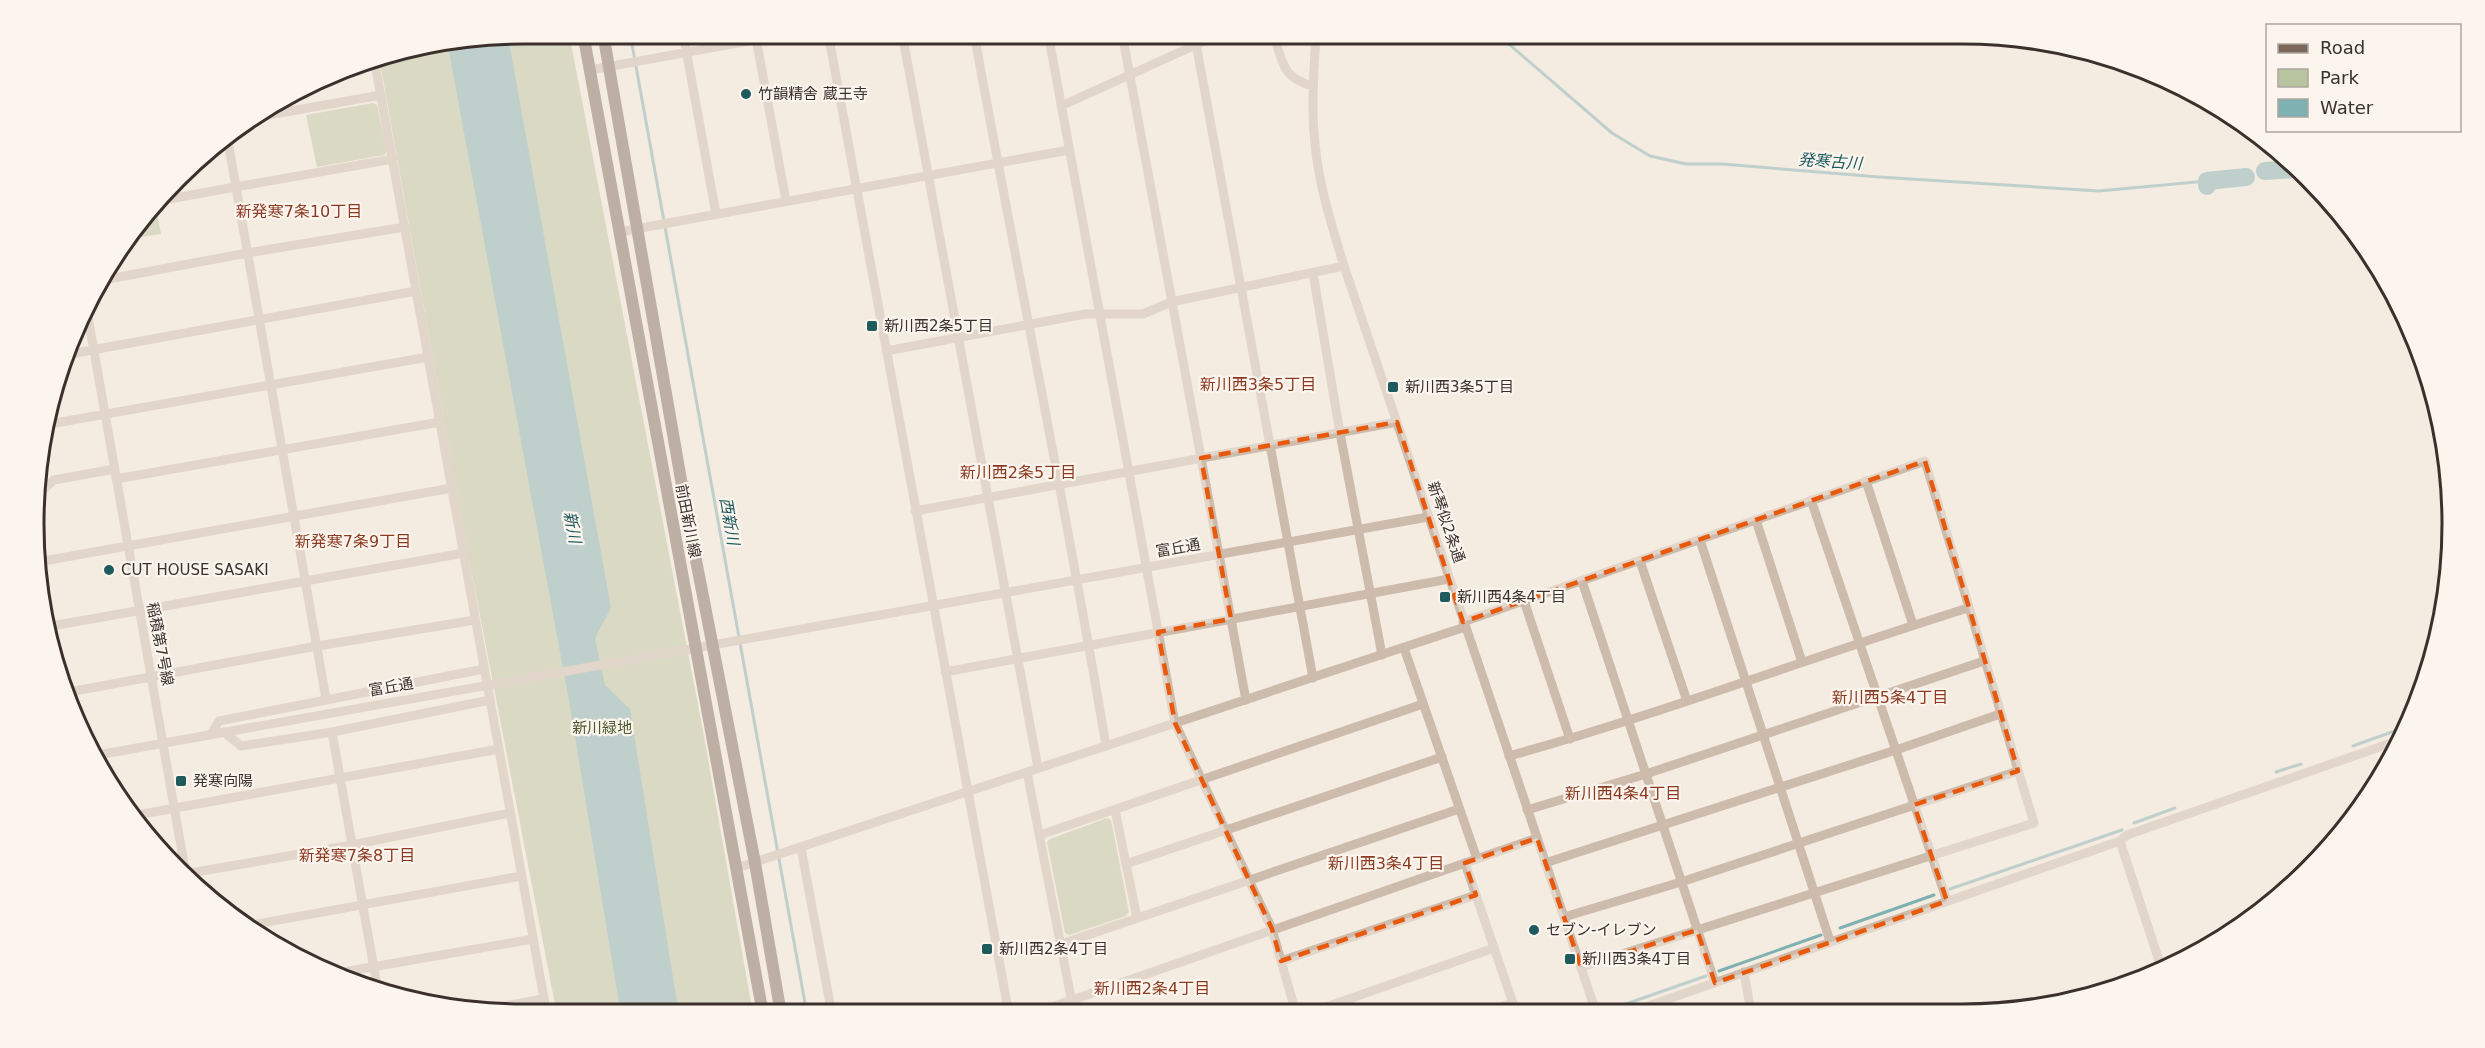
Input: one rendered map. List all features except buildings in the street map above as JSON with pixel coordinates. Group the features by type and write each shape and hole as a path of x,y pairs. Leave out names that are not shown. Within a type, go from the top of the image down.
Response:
{"main road":[{"name":"前田新川線","path":"586,44 761,1004"},
{"name":"前田新川線","path":"605,44 687,514 755,863 779,1004"}],"street":[{"path":"685,44 716,214"},
{"path":"590,70 687,53 723,44"},
{"path":"757,44 786,201"},
{"path":"830,44 1007,1004"},
{"path":"904,44 1038,768"},
{"path":"976,44 1106,746"},
{"path":"1050,44 1175,723 1272,929 1293,1004"},
{"path":"1124,44 1246,700"},
{"path":"1277,44 1288,74 1300,83 1313,86"},
{"name":"新琴似2条通","path":"1315,44 1313,86 1315,145 1325,202 1396,422 1593,1004"},
{"path":"1061,106 1197,45 1313,678"},
{"path":"376,67 544,1004"},
{"path":"274,114 381,94"},
{"path":"229,145 326,699"},
{"path":"619,231 1069,150"},
{"path":"171,199 393,159"},
{"path":"111,279 405,227"},
{"path":"886,351 1027,324 1100,313 1143,314 1171,302 1344,266"},
{"path":"1312,273 1382,655"},
{"path":"75,353 416,291"},
{"name":"稲積第7号線","path":"88,321 183,863"},
{"path":"55,423 428,357"},
{"path":"45,488 54,480 115,474 282,450 440,422"},
{"path":"915,511 1396,422"},
{"path":"737,868 1404,648 1524,601 1925,461 2034,823 1581,967"},
{"path":"1866,481 1913,625"},
{"path":"46,561 452,488"},
{"path":"1811,500 1947,901"},
{"name":"富丘通","path":"102,754 696,647 1006,595 1428,517"},
{"path":"1756,520 1802,662"},
{"path":"1700,540 1830,941"},
{"path":"55,625 464,553"},
{"path":"1640,561 1687,701"},
{"path":"945,672 1449,579"},
{"path":"1582,581 1714,983"},
{"path":"1524,601 1569,739"},
{"path":"1509,756 1687,701 1859,642 1968,608"},
{"path":"74,691 317,646 476,620"},
{"path":"1404,648 1477,859"},
{"path":"1527,810 1646,774 1984,661"},
{"path":"211,734 219,721 484,669"},
{"path":"224,732 242,746 332,732 490,700"},
{"path":"1040,835 1423,704"},
{"path":"1545,863 1896,750 2000,714"},
{"path":"332,732 376,981"},
{"path":"1654,1004 2120,842 2127,835 2388,744"},
{"path":"141,814 499,749"},
{"path":"1126,864 1442,756"},
{"path":"1564,917 1681,882 2018,771"},
{"path":"1027,772 1073,1004"},
{"path":"1061,944 1460,809"},
{"path":"1115,810 1137,918"},
{"path":"193,873 352,845 510,813"},
{"path":"1061,1004 1537,838"},
{"path":"2120,842 2159,962"},
{"path":"798,849 830,1004"},
{"path":"1465,863 1513,1004"},
{"path":"257,924 521,876"},
{"path":"1281,961 1476,895"},
{"path":"348,971 533,939"},
{"path":"1335,1004 1494,948"},
{"path":"1744,972 1750,1004"},
{"path":"516,1004 543,999"}],"highlighted area":[{"path":"1397,422 1463,622 1925,461 2018,771 1914,805 1947,901 1715,983 1697,930 1581,967 1537,838 1465,863 1476,895 1281,961 1272,929 1175,723 1158,632 1231,619 1201,458"}],"green space":[{"name":"新川緑地","path":"571,44 703,731 751,1004 555,1004 466,543 381,66 430,53 461,48 493,45"},
{"path":"373,103 377,105 387,152 384,155 317,167 306,115"},
{"path":"157,214 161,234 141,237 141,234"},
{"path":"1107,818 1111,820 1129,912 1126,916 1069,935 1065,933 1047,842"}],"water":[{"name":"新川","path":"510,44 611,608 595,638 605,685 630,709 677,1004 619,1004 569,701 449,50"}],"waterway":[{"name":"西新川","path":"632,44 805,1004"},
{"name":"発寒古川","path":"1509,44 1612,133 1650,156 1686,164 1722,164 2099,191 2207,181"},
{"path":"2265,171 2285,170"},
{"path":"2207,186 2207,181 2246,177"},
{"path":"2353,746 2395,731"},
{"path":"2276,772 2301,764"},
{"path":"2134,823 2175,808"},
{"path":"1950,889 2122,830"},
{"path":"1840,928 1934,895"},
{"path":"1719,971 1821,935"},
{"path":"1626,1004 1706,976"}],"place":[{"name":"竹韻精舎 蔵王寺","path":"746,94"},
{"name":"新川西2条5丁目","path":"872,326"},
{"name":"新川西3条5丁目","path":"1393,387"},
{"name":"CUT HOUSE SASAKI","path":"109,570"},
{"name":"新川西4条4丁目","path":"1445,597"},
{"name":"発寒向陽","path":"181,781"},
{"name":"セブン-イレブン","path":"1534,930"},
{"name":"新川西2条4丁目","path":"987,949"},
{"name":"新川西3条4丁目","path":"1570,959"}],"district":[{"name":"新発寒7条10丁目","path":"299,211"},
{"name":"新川西3条5丁目","path":"1258,384"},
{"name":"新川西2条5丁目","path":"1018,472"},
{"name":"新発寒7条9丁目","path":"353,541"},
{"name":"新川西5条4丁目","path":"1890,697"},
{"name":"新川西4条4丁目","path":"1623,793"},
{"name":"新発寒7条8丁目","path":"357,855"},
{"name":"新川西3条4丁目","path":"1386,863"},
{"name":"新川西2条4丁目","path":"1152,988"}]}
